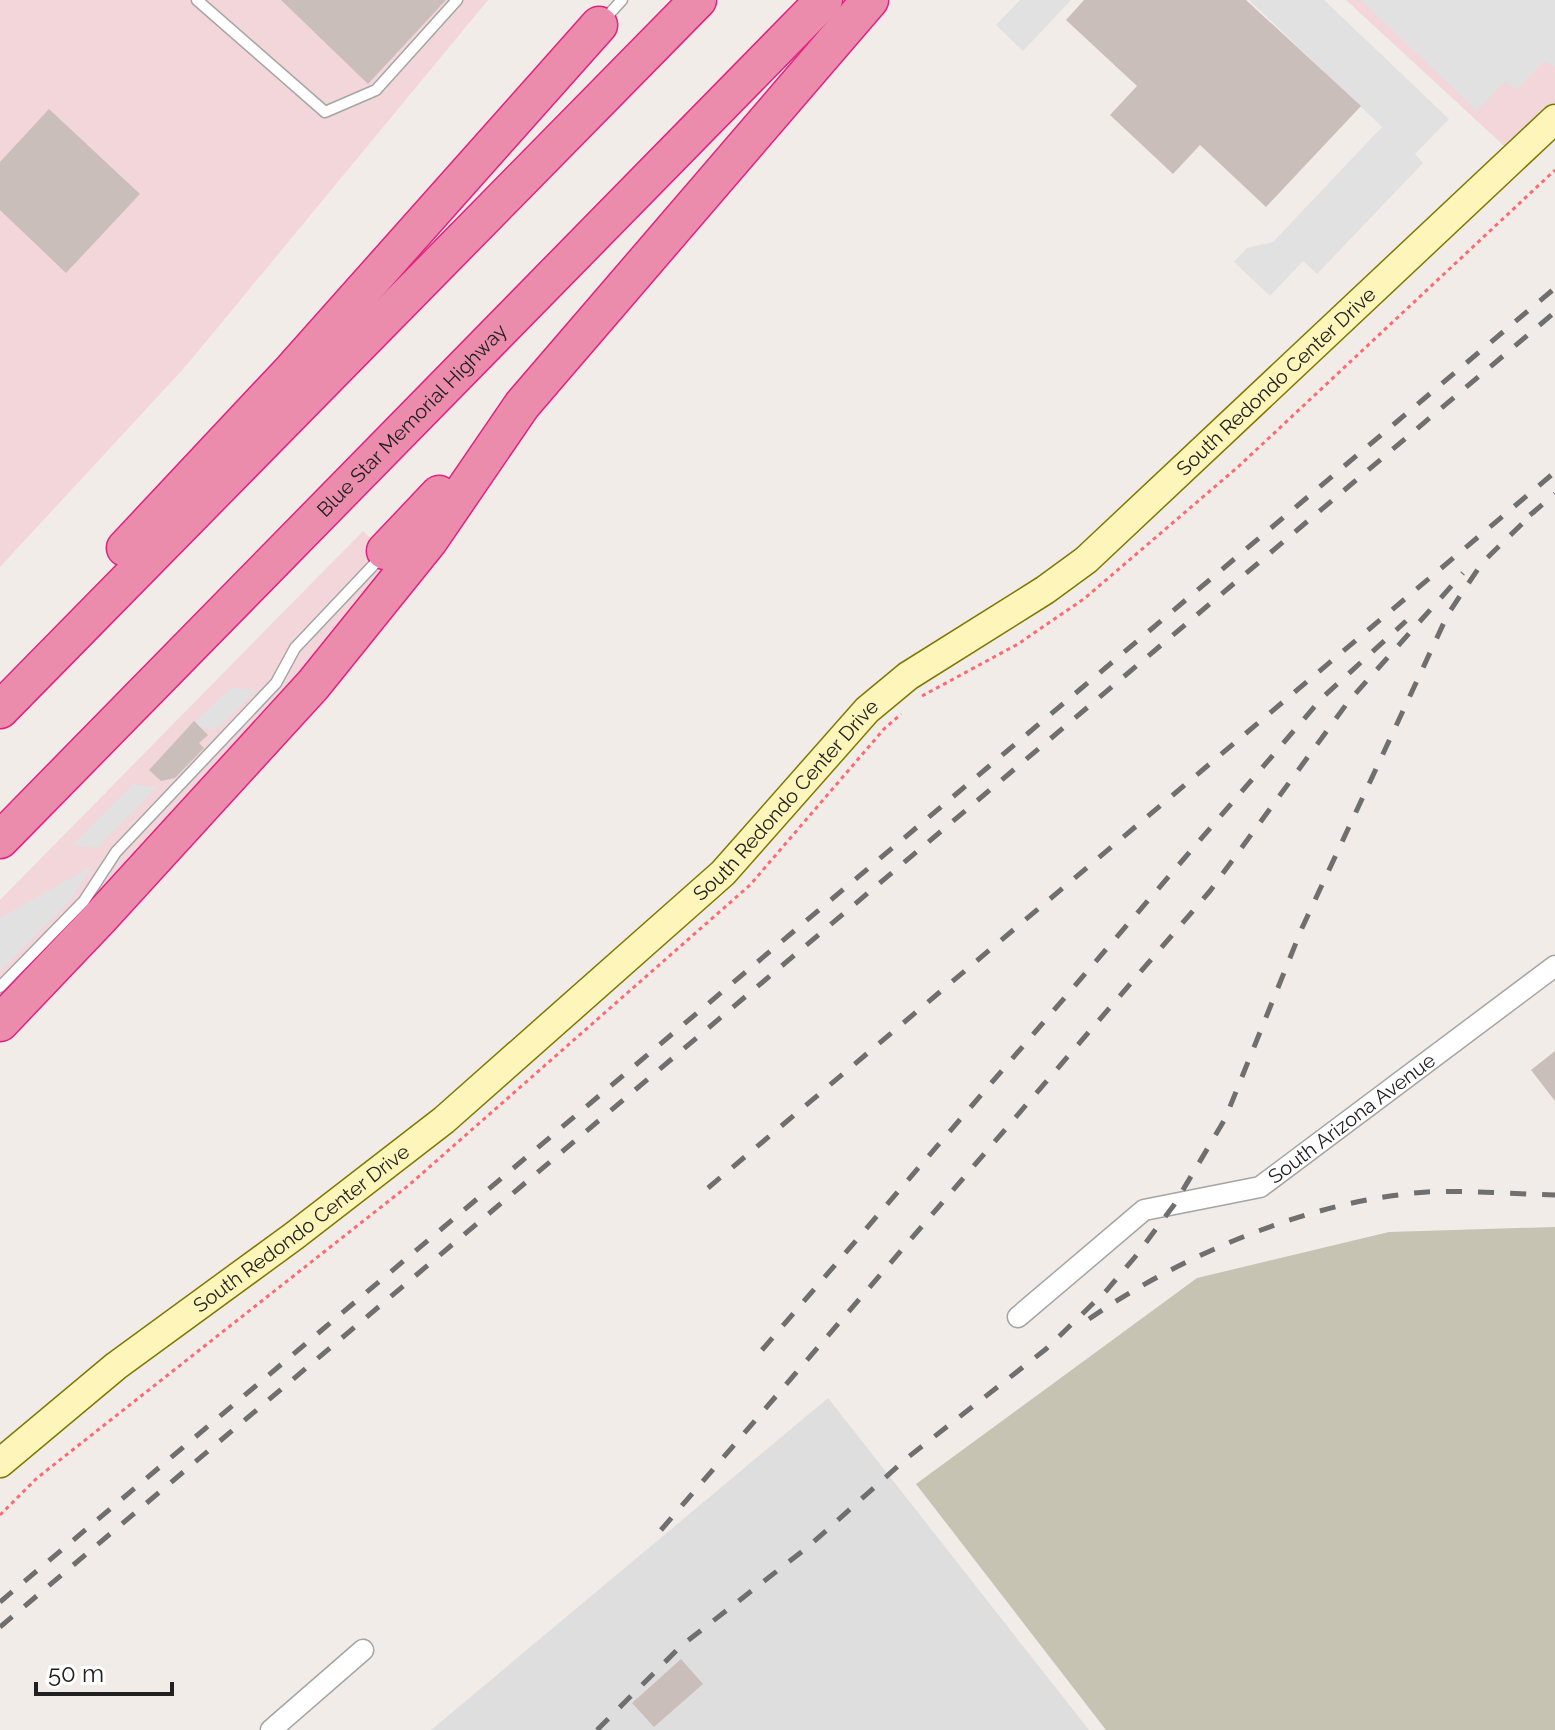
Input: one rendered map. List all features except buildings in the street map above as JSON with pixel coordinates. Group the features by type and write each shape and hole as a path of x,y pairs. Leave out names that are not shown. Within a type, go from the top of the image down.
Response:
{"highway":[{"path":"0,710 698,0"},
{"name":"Blue Star Memorial Highway","path":"0,840 824,0"},
{"path":"385,551 522,405 870,0"},
{"path":"0,682 292,370 611,12"},
{"path":"0,1023 313,685 429,541 522,405"}],"street":[{"name":"South Redondo Center Drive","path":"0,1463 116,1366 294,1236 444,1120 723,873 867,710 908,676 1045,590 1086,560 1555,119"},
{"name":"South Arizona Avenue","path":"1018,1317 1144,1210 1260,1187 1555,966"},
{"path":"271,1730 363,1650"}],"lane":[{"path":"197,0 325,112 376,90 457,0"},
{"path":"0,987 84,901 116,852 276,683 295,648 385,551"}],"path":[{"path":"919,698 1018,644 1085,598 1239,466 1555,170"},
{"path":"0,1515 37,1478 409,1185 750,885 884,729 907,709"}],"shaded area":[{"path":"0,0 488,0 185,367 0,567"},
{"path":"1020,0 1071,0 1023,51 996,25"},
{"path":"1249,0 1324,0 1449,119 1415,154 1423,163 1317,274 1303,261 1270,296 1234,262 1247,248 1273,242 1382,127"},
{"path":"1346,0 1555,0 1555,119 1515,156"},
{"path":"1361,0 1555,0 1555,66 1544,61 1516,90 1505,81 1477,111"},
{"path":"363,531 399,565 0,1005 0,900"},
{"path":"232,687 256,691 215,730 202,728 195,722"},
{"path":"133,784 157,787 97,848 73,845"},
{"path":"92,866 70,900 0,971 0,918"},
{"path":"1555,1227 1555,1730 1106,1730 916,1484 1197,1278 1389,1232"},
{"path":"828,1398 1089,1730 431,1730"}],"railway":[{"path":"0,1602 1555,288"},
{"path":"0,1627 1555,312"},
{"path":"708,1188 1555,472"},
{"path":"1530,515 1555,494"},
{"path":"597,1730 681,1646 809,1546 907,1458 1046,1349 1107,1290 1135,1257 1174,1205 1225,1119 1302,928 1448,614 1482,563 1537,509"},
{"path":"661,1530 1210,891 1348,702 1463,573"},
{"path":"762,1350 1322,698 1406,621"},
{"path":"1089,1319 1126,1295 1207,1252 1250,1234 1339,1206 1427,1192 1555,1195"}]}
